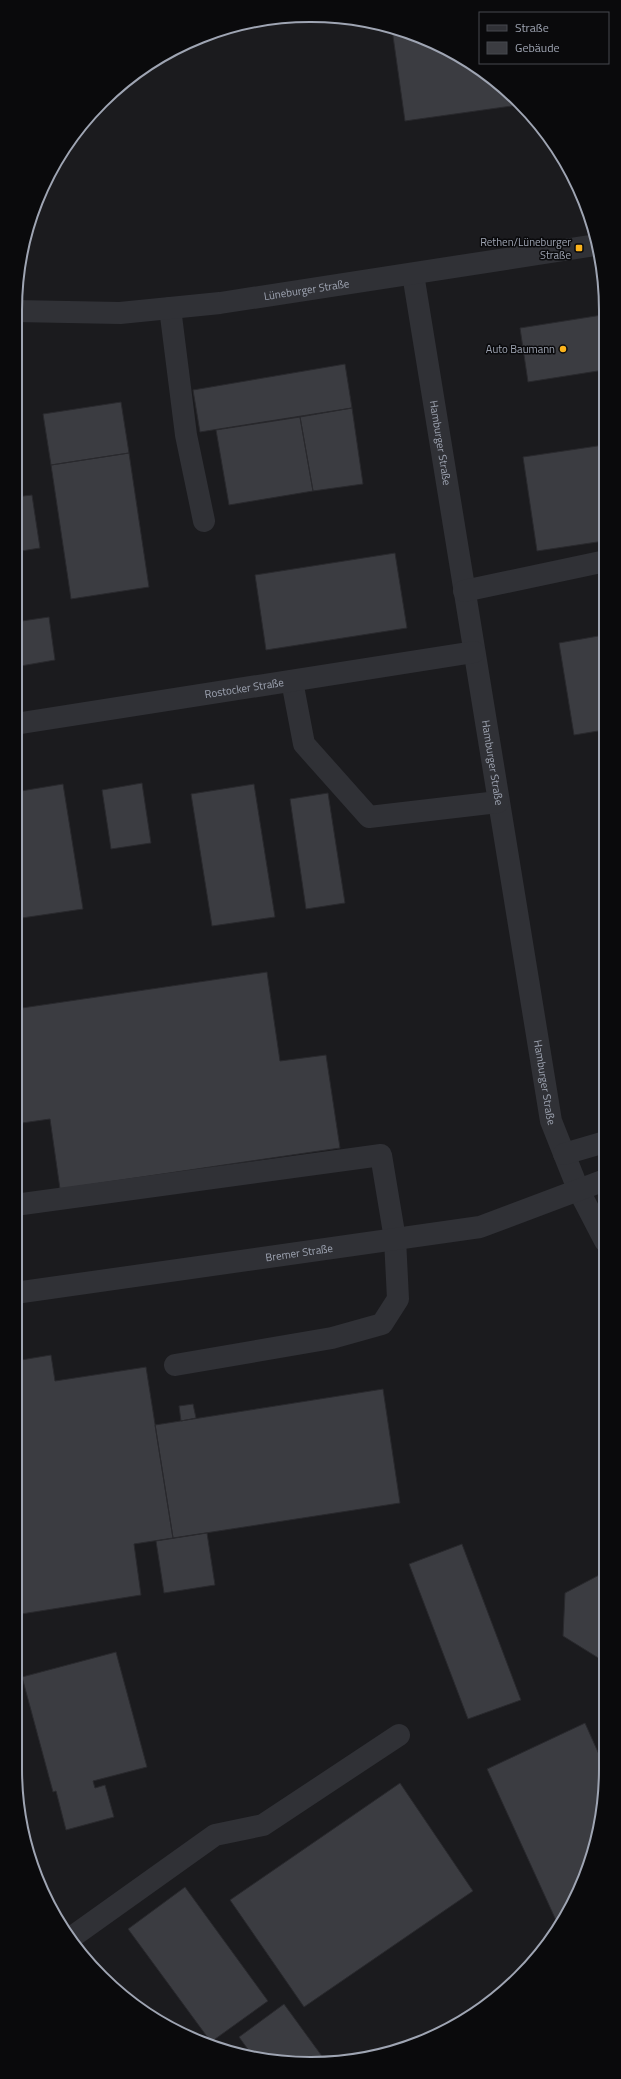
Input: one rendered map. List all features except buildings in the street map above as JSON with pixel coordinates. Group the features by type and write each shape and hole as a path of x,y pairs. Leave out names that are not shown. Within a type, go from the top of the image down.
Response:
{"street":[{"name":"Lüneburger Straße","path":"22,311 120,313 220,304 591,246"},
{"name":"Hamburger Straße","path":"413,274 551,1121 578,1189 599,1229"},
{"path":"170,308 186,435 204,521"},
{"path":"464,591 599,562"},
{"name":"Rostocker Straße","path":"22,723 474,652"},
{"path":"292,681 304,744 369,817 498,802"},
{"path":"564,1154 599,1144"},
{"path":"22,1204 381,1154 395,1239 398,1299 382,1324 332,1338 176,1364"},
{"name":"Bremer Straße","path":"22,1293 480,1227 599,1182"},
{"path":"75,1934 215,1835 263,1825 399,1735"}],"shaded area":[{"path":"310,22 348,24 403,37 438,52 471,71 515,106 550,150 569,183 584,218 597,273 599,310 599,1768 597,1806 584,1861 569,1896 550,1929 515,1973 471,2008 421,2035 385,2047 348,2055 310,2057 273,2055 236,2047 200,2035 150,2008 106,1973 71,1929 52,1896 37,1861 24,1806 22,1768 22,310 24,273 37,218 61,166 82,135 106,106 135,82 166,61 183,52 218,37 236,32 273,24"}],"place":[{"name":"Rethen/Lüneburger Straße","path":"579,248"},
{"name":"Auto Baumann","path":"563,349"}]}
